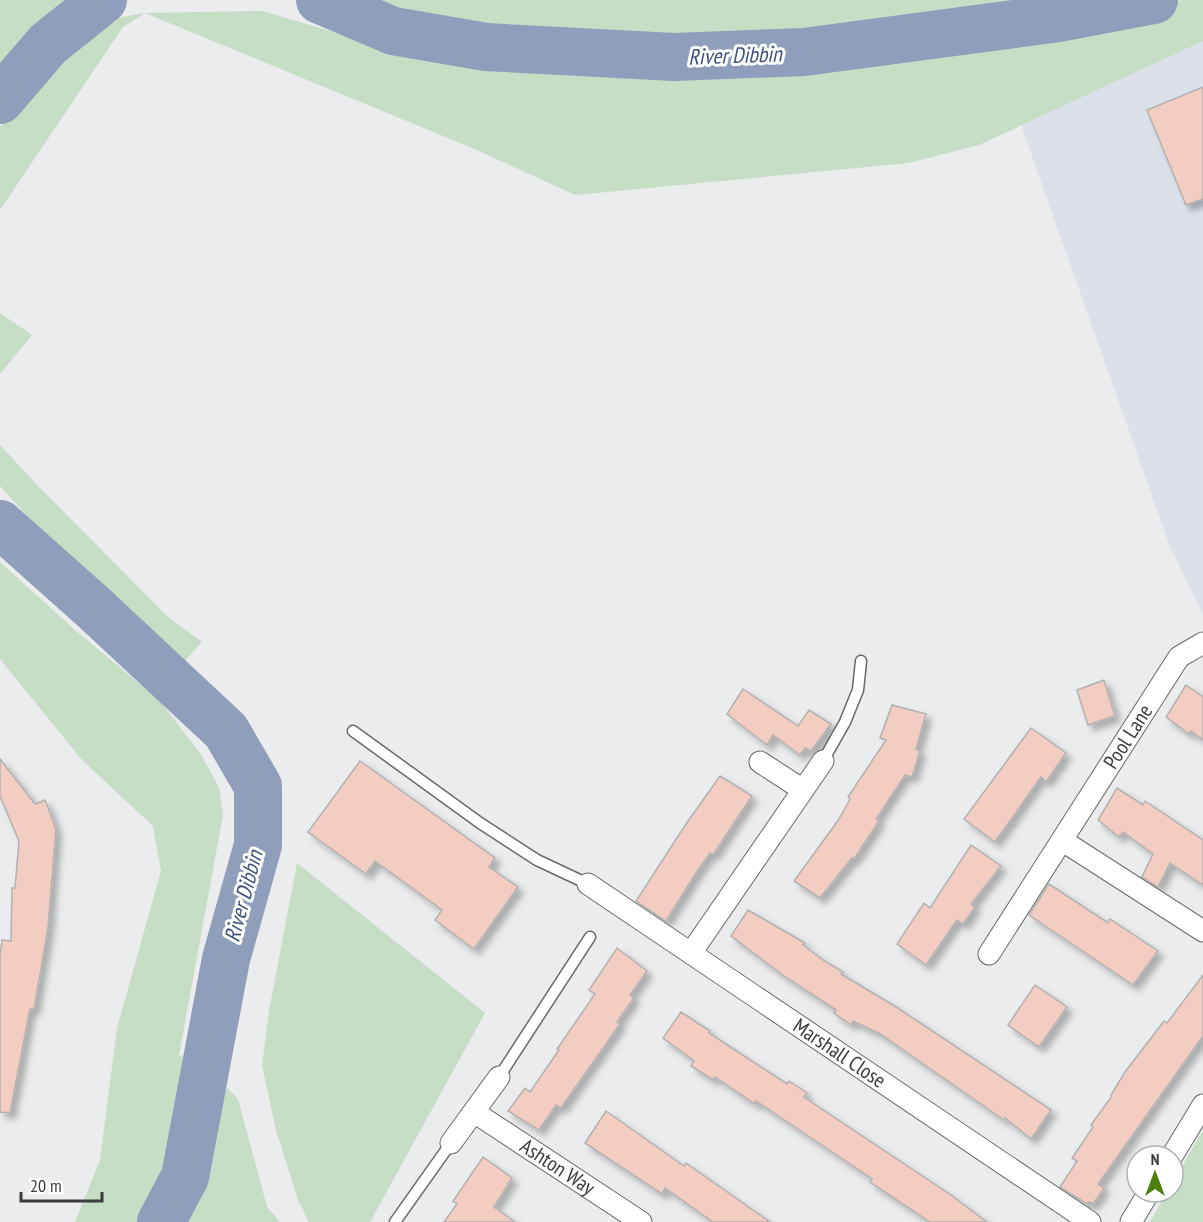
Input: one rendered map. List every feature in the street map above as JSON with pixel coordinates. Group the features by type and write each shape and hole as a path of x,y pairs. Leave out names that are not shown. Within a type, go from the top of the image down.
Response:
{"street":[{"name":"Pool Lane","path":"989,954 1179,657 1203,643"},
{"path":"690,953 823,761"},
{"path":"760,762 803,790"},
{"path":"1063,841 1203,931"},
{"name":"Marshall Close","path":"588,884 1090,1222"},
{"path":"451,1143 499,1077"},
{"path":"1179,1144 1203,1105"},
{"name":"Ashton Way","path":"474,1112 641,1222"},
{"path":"1131,1222 1142,1204"}],"lane":[{"path":"823,761 845,722 858,690 861,661"},
{"path":"353,731 480,823 537,860 588,884"},
{"path":"499,1077 590,938"},
{"path":"395,1222 451,1143"}],"shaded area":[{"path":"1203,41 1203,615 1169,544 1021,125"}],"green space":[{"path":"0,0 69,0 40,22 0,67"},
{"path":"351,0 1088,0 908,27 787,38 666,42 519,37 476,33 397,19"},
{"path":"1182,0 1203,0 1203,41 979,145 909,163 575,195 477,150 145,13 262,11 409,54 545,69 703,75 866,66 1159,9"},
{"path":"145,13 123,27 0,210 0,127 78,38 101,21"},
{"path":"0,313 32,335 0,374"},
{"path":"0,445 169,618 202,642 181,665 66,555 0,486"},
{"path":"0,562 75,630 159,700 200,753 219,787 223,815 179,1055 218,1079 238,1099 267,1207 280,1222 75,1222 100,1160 117,1028 161,871 153,826 82,760 0,659"},
{"path":"297,863 485,1013 370,1222 309,1222 298,1200 276,1130 262,1065 269,1011"},
{"path":"1203,1130 1203,1222 1150,1222 1160,1204 1185,1204 1185,1161"}],"building":[{"path":"1203,87 1203,199 1186,205 1147,110"},
{"path":"1104,680 1115,716 1088,725 1077,690"},
{"path":"1186,685 1203,697 1203,740 1191,731 1189,734 1166,717"},
{"path":"743,689 798,726 809,710 831,724 811,751 805,748 800,755 773,735 767,745 727,714"},
{"path":"892,705 926,714 916,749 920,751 912,777 905,775 876,819 879,821 854,859 852,858 820,898 794,881 839,819 850,799 848,797 886,740 880,738"},
{"path":"1031,728 1066,753 1046,782 1041,777 995,842 964,819"},
{"path":"0,759 35,804 45,800 56,829 48,928 34,1009 30,1009 10,1113 0,1112 0,956 2,940 11,941 12,888 15,888 19,841 0,796"},
{"path":"360,761 495,858 489,867 518,887 474,949 435,920 442,910 375,861 366,874 308,832"},
{"path":"720,776 752,796 713,855 710,853 696,873 666,921 636,901"},
{"path":"1117,788 1143,805 1145,801 1203,840 1203,885 1170,863 1158,887 1142,877 1153,854 1123,832 1119,837 1098,820"},
{"path":"971,845 1001,866 971,904 975,907 963,924 957,920 926,965 897,944 924,903 930,908"},
{"path":"1049,884 1108,923 1110,919 1158,951 1133,985 1029,915"},
{"path":"748,910 805,943 803,945 843,972 841,974 893,1005 1051,1110 1031,1139 1005,1118 1004,1120 880,1034 853,1021 851,1025 834,1013 836,1010 784,976 731,936"},
{"path":"617,948 647,971 630,995 634,998 617,1022 620,1024 561,1108 556,1105 539,1130 508,1111 525,1088 530,1092 559,1050 557,1049 595,994 589,990"},
{"path":"1203,975 1203,1036 1098,1184 1104,1188 1093,1204 1089,1202 1087,1204 1060,1187 1077,1161 1072,1158 1125,1072 1164,1021 1167,1023"},
{"path":"1035,985 1067,1007 1039,1047 1008,1025"},
{"path":"681,1012 787,1084 789,1081 807,1093 804,1097 951,1195 987,1222 930,1222 870,1182 872,1179 756,1101 755,1104 715,1077 713,1080 691,1066 694,1061 663,1038"},
{"path":"606,1111 684,1166 686,1163 770,1222 713,1222 665,1188 662,1194 585,1143"},
{"path":"483,1157 512,1178 494,1207 515,1222 444,1222 457,1204 453,1201"}],"waterway":[{"name":"River Dibbin","path":"0,100 48,44 103,0"},
{"name":"River Dibbin","path":"320,0 393,31 486,47 674,57 804,52 1059,18 1154,0"},
{"name":"River Dibbin","path":"0,524 226,731 258,786 258,845 226,959 185,1177 161,1222"}]}
